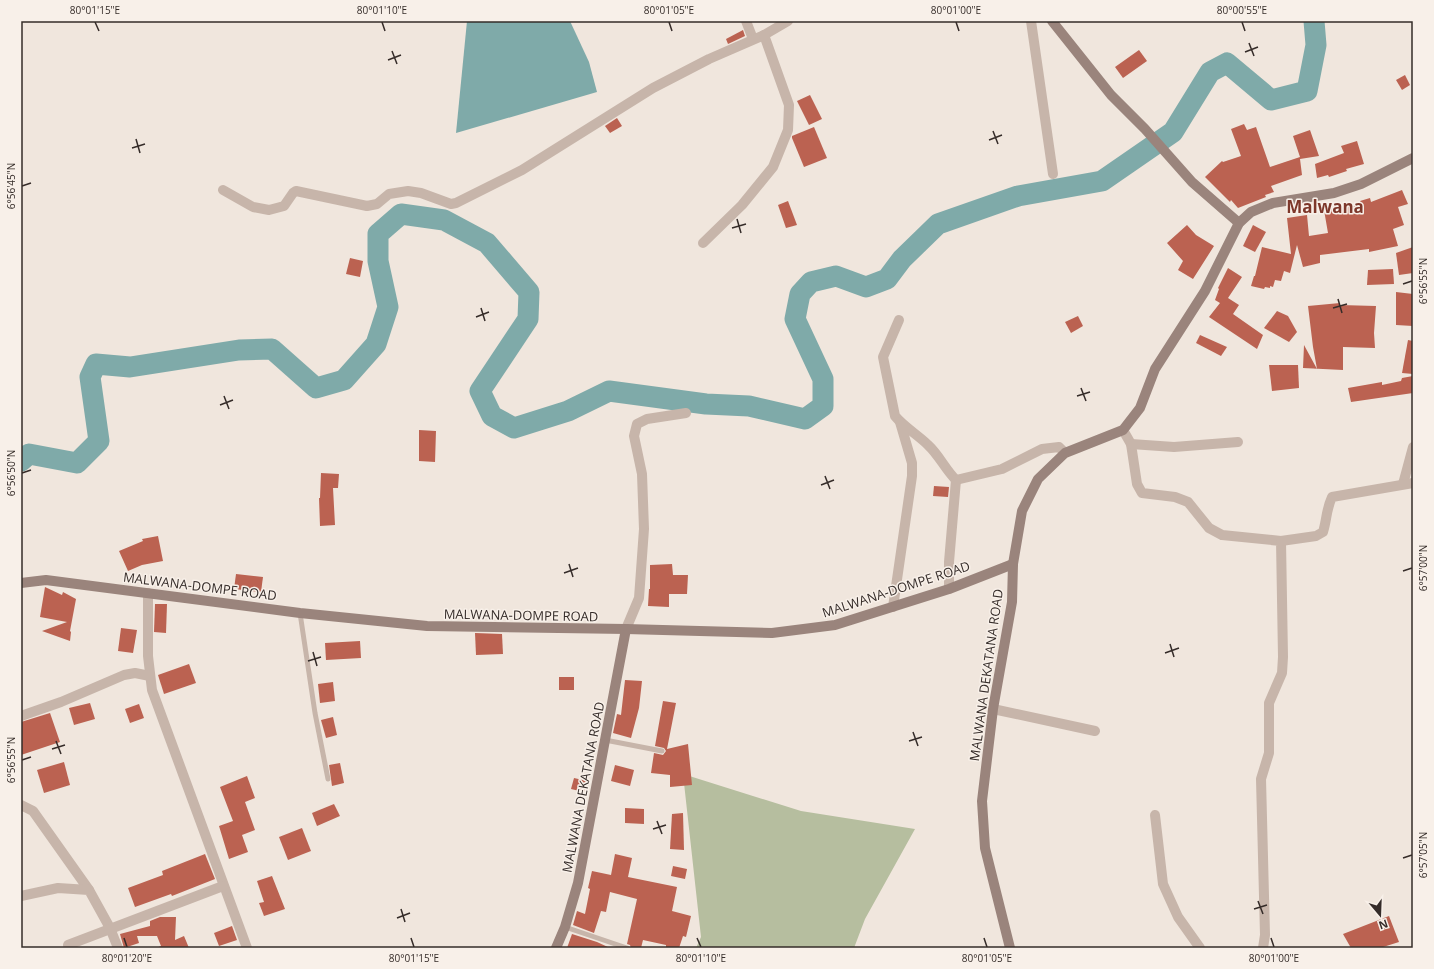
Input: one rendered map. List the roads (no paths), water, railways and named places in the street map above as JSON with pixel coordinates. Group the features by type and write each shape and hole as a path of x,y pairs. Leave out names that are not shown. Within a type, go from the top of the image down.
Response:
{"street":[{"path":"746,21 753,39"},
{"path":"223,190 254,207 269,210 284,206 296,191 367,206 377,204 389,194 408,191 422,193 451,204 456,203 522,170 653,88 710,59 764,35 788,21"},
{"path":"1031,21 1053,174"},
{"path":"1052,21 1111,96 1145,129 1192,182 1238,222"},
{"path":"703,243 742,205 773,167 788,130 789,105 764,35"},
{"path":"1413,158 1362,184 1334,193 1273,203 1251,212 1238,222 1205,291 1155,369 1140,408 1123,430 1131,444 1137,484 1142,493 1175,496 1188,502 1209,528 1222,535 1281,541 1316,536 1323,532 1326,523 1327,508 1332,497 1408,484 1413,447"},
{"path":"899,320 882,358 895,416 929,446 956,480 949,562 949,588"},
{"path":"626,629 639,598 644,529 642,474 634,436 637,424 647,419 686,413"},
{"path":"893,607 912,476 912,463 900,422"},
{"name":"MALWANA DEKATANA ROAD","path":"1010,948 985,848 982,801 993,709 1012,602 1013,564 1022,511 1038,479 1065,453 1123,430"},
{"path":"1131,444 1174,447 1238,442"},
{"path":"956,480 1002,469 1042,449 1059,447 1065,453"},
{"path":"1263,948 1265,935 1261,780 1269,753 1269,703 1282,673 1281,541"},
{"name":"MALWANA-DOMPE ROAD","path":"21,583 46,580 300,613 427,626 772,633 835,625 949,588 1013,564"},
{"path":"148,593 148,656 152,690 247,948"},
{"name":"MALWANA DEKATANA ROAD","path":"556,948 565,927 578,883 626,629"},
{"path":"21,716 61,702 124,675 135,673 150,676"},
{"path":"993,709 1096,731"},
{"path":"21,805 33,810 89,890 110,928 118,948"},
{"path":"1155,815 1163,884 1178,918 1200,948"},
{"path":"68,945 224,886"},
{"path":"21,896 58,888 89,890"}],"lane":[{"path":"300,613 315,713 328,779"},
{"path":"605,740 662,751"},
{"path":"565,927 627,948"}],"water":[{"path":"467,21 570,21 589,62 597,92 456,133"}],"waterway":[{"path":"21,461 29,454 77,463 99,441 90,377 96,364 130,367 239,350 272,349 316,388 344,380 376,344 388,307 378,261 378,234 401,214 444,220 487,243 529,292 528,319 480,391 492,416 514,428 568,411 609,391 706,404 749,406 805,419 823,406 823,379 795,319 800,294 811,282 836,276 866,287 887,279 902,259 938,224 1018,196 1102,181 1173,132 1210,72 1227,63 1271,100 1307,91 1316,45 1314,21"}],"district":[{"name":"Malwana","path":"1325,206"}]}
